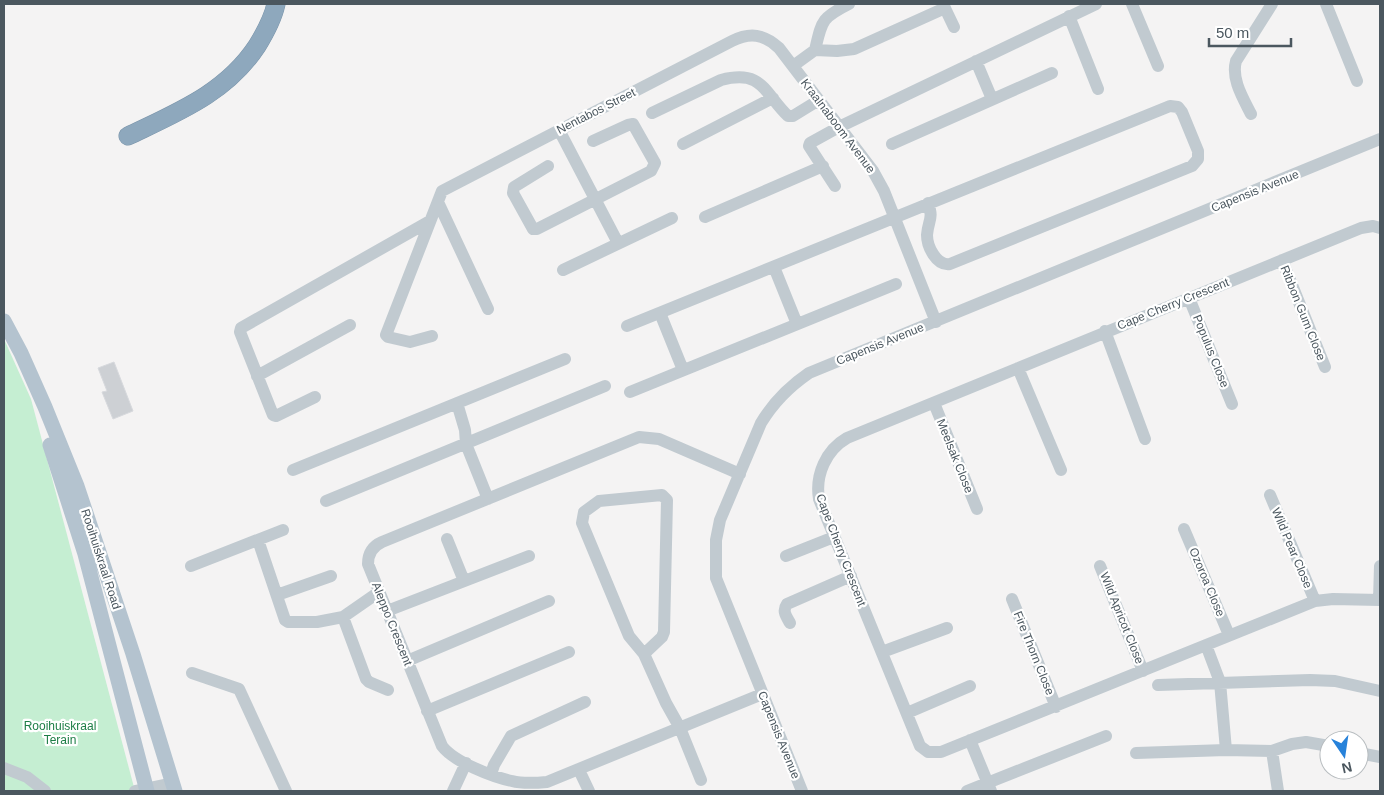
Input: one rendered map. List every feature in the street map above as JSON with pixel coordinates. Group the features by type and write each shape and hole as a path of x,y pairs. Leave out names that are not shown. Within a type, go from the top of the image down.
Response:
{"highway":[{"path":"128,136 190,106 224,84 246,62 264,36 276,4"}],"main road":[{"name":"Rooihuiskraal Road","path":"7,327 41,398 77,486 133,654 174,787"},
{"name":"Rooihuiskraal Road","path":"7,327 31,399 54,456 85,554 143,790"}],"street":[{"path":"815,50 820,27 824,19 830,13 848,4"},
{"path":"836,186 809,144 839,127 1096,4"},
{"path":"1132,4 1158,66"},
{"path":"1251,114 1236,80 1235,66 1236,61 1272,4"},
{"path":"1326,4 1357,81"},
{"path":"793,66 815,50 837,51 854,49 944,6 954,27"},
{"path":"1070,16 1098,89"},
{"name":"Kraalnaboom Avenue","path":"752,34 771,40 873,170 884,192 936,322"},
{"name":"Nentabos Street","path":"440,197 559,130 732,41 752,34"},
{"path":"976,61 992,99"},
{"path":"892,144 1052,73"},
{"path":"652,113 721,80 732,77 754,80 764,86 787,115 791,116 819,100"},
{"path":"683,144 773,98"},
{"path":"627,326 928,203 1170,106 1178,107 1182,112 1198,151 1198,159 1192,166 950,264 942,264 932,252 928,243 927,236 932,215 928,203"},
{"path":"548,166 514,187 513,193 533,229 537,229 654,168 655,162 633,124 593,141"},
{"path":"559,130 618,243"},
{"name":"Capensis Avenue","path":"802,791 716,578 716,540 720,520 758,430 767,413 783,394 809,373 1380,139"},
{"path":"704,217 822,166"},
{"path":"432,336 410,342 386,335 440,197"},
{"path":"440,197 488,309"},
{"path":"563,270 672,218"},
{"path":"315,398 274,416 240,332 241,328 430,221"},
{"name":"Cape Cherry Crescent","path":"1379,225 1361,228 847,438 839,442 830,451 816,485 819,499 834,537 920,746 928,752 941,752 1315,601 1333,599 1380,600"},
{"name":"Ribbon Gum Close","path":"1282,260 1326,367"},
{"path":"774,267 797,324"},
{"path":"630,392 896,284"},
{"name":"Populus Close","path":"1189,298 1232,404"},
{"path":"660,313 683,370"},
{"path":"257,376 350,325"},
{"path":"1105,331 1145,439"},
{"path":"293,470 565,359"},
{"path":"1018,368 1061,470"},
{"path":"326,501 605,386"},
{"path":"457,403 465,430 466,444 488,499"},
{"name":"Meelsak Close","path":"934,403 977,509"},
{"name":"Aleppo Crescent","path":"740,474 659,439 639,437 406,532 374,547 368,556 368,564 427,711 446,752 491,774 515,782 547,782 762,694"},
{"path":"644,654 662,637 664,632 667,500 662,495 599,501 584,512 582,523 629,636 644,654 666,703 680,728 701,780"},
{"name":"Wild Pear Close","path":"1270,495 1315,601"},
{"name":"Ozoroa Close","path":"1184,528 1229,635"},
{"path":"191,566 283,530"},
{"path":"786,556 834,537"},
{"path":"447,538 464,581"},
{"path":"258,540 285,620 288,622 317,622 343,617 379,592"},
{"path":"387,612 529,556"},
{"name":"Wild Apricot Close","path":"1100,566 1143,671"},
{"path":"1380,566 1380,600"},
{"path":"277,595 331,576"},
{"path":"790,623 784,614 784,608 787,604 851,576"},
{"name":"Fire Thorn Close","path":"1012,599 1056,707"},
{"path":"408,661 549,601"},
{"path":"343,617 366,679 388,690"},
{"path":"881,650 926,628"},
{"path":"881,650 947,628"},
{"path":"1206,645 1220,682 1226,750"},
{"path":"427,711 570,652"},
{"path":"192,673 239,689 286,791"},
{"path":"1158,685 1292,680 1335,681 1380,692"},
{"path":"907,713 970,686"},
{"path":"491,774 494,765 511,736 585,702"},
{"path":"967,791 989,787 1106,736"},
{"path":"970,740 989,787"},
{"path":"1136,753 1226,750 1272,751 1300,742 1319,744"},
{"path":"1272,751 1278,791"},
{"path":"453,791 466,763"},
{"path":"4,768 27,777 44,791"},
{"path":"579,770 589,791"},
{"path":"143,790 174,787"}],"green space":[{"name":"Rooihuiskraal Terain","path":"4,339 31,399 135,791 4,791"}],"building":[{"path":"114,362 133,411 113,419 102,392 107,391 98,368"}]}
